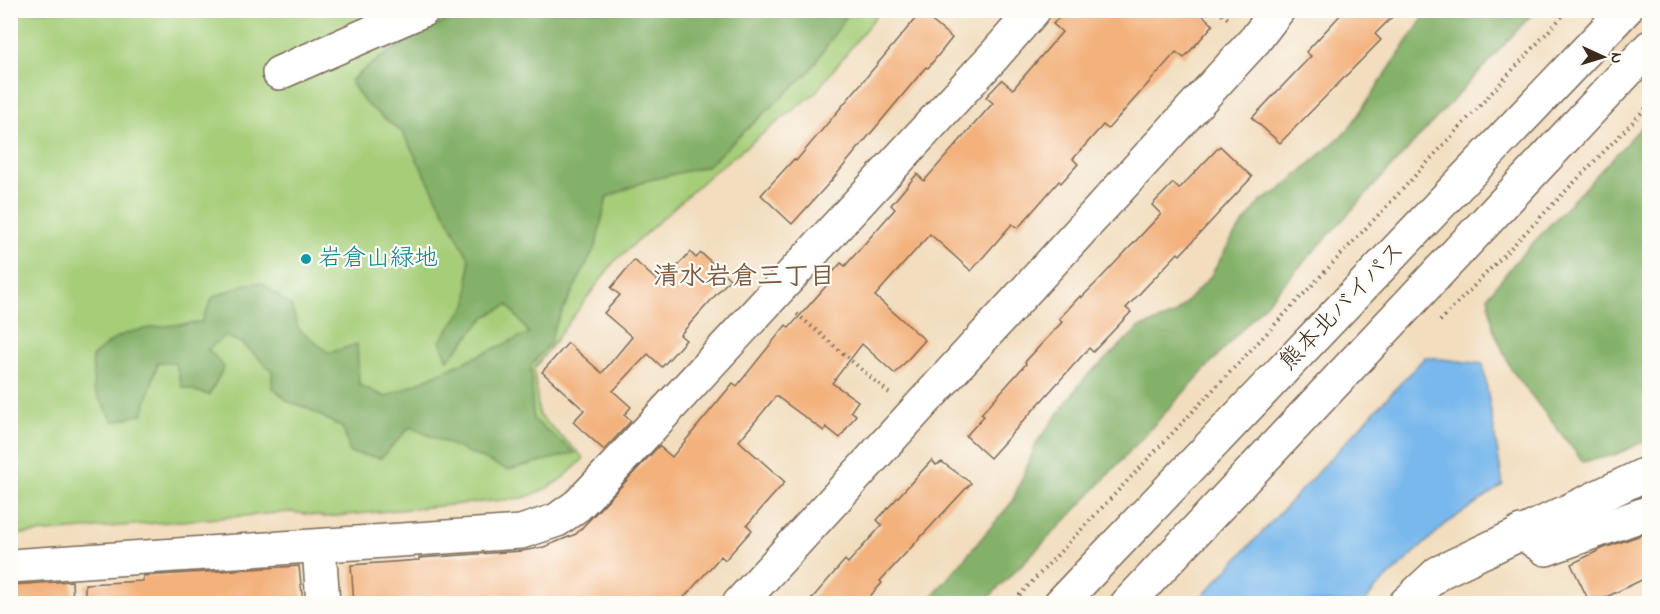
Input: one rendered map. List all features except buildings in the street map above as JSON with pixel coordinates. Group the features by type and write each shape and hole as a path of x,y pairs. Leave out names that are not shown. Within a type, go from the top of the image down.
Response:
{"main road":[{"path":"279,73 423,10"},
{"path":"10,566 522,532 557,520 578,505 1034,10"},
{"path":"739,603 1255,40 1278,10"},
{"name":"熊本北バイパス","path":"1060,603 1625,10"},
{"name":"熊本北バイパス","path":"1127,603 1650,47"},
{"path":"1405,603 1438,573 1650,472"},
{"path":"1521,532 1546,549 1650,512"},
{"path":"319,546 323,603"}],"path":[{"path":"1011,603 1393,200 1568,10"},
{"path":"811,326 889,393"}],"green space":[{"name":"岩倉山緑地","path":"11,11 880,11 815,93 711,174 613,263 534,369 539,415 584,458 550,487 523,498 326,517 291,512 11,535"},
{"path":"470,11 850,11 809,72 707,166 646,181 607,197 596,245 554,328 550,343 531,366 533,419 575,453 508,470 410,427 381,458 350,453 343,428 305,407 289,402 272,387 272,371 242,343 225,336 208,349 224,367 209,395 182,387 176,364 158,362 143,414 114,422 94,390 92,357 111,341 127,333 147,328 201,322 213,297 246,284 262,283 291,306 299,329 329,353 357,344 359,385 386,397 529,333 508,305 485,317 448,360 440,341 468,303 469,259 403,133 365,103 350,81 407,41"},
{"path":"1428,11 1535,11 1072,514 983,603 927,603 1012,502 1037,442 1083,380 1139,328 1174,315 1210,277 1233,237 1261,201 1280,190 1348,130"},
{"path":"1649,119 1649,439 1615,455 1583,462 1511,369 1493,328 1488,296 1516,261"}],"water":[{"path":"1425,357 1483,364 1503,485 1447,523 1374,590 1365,603 1196,603"}],"place":[{"name":"岩倉山緑地","path":"306,259"}],"district":[{"name":"清水岩倉三丁目","path":"744,278"}]}
